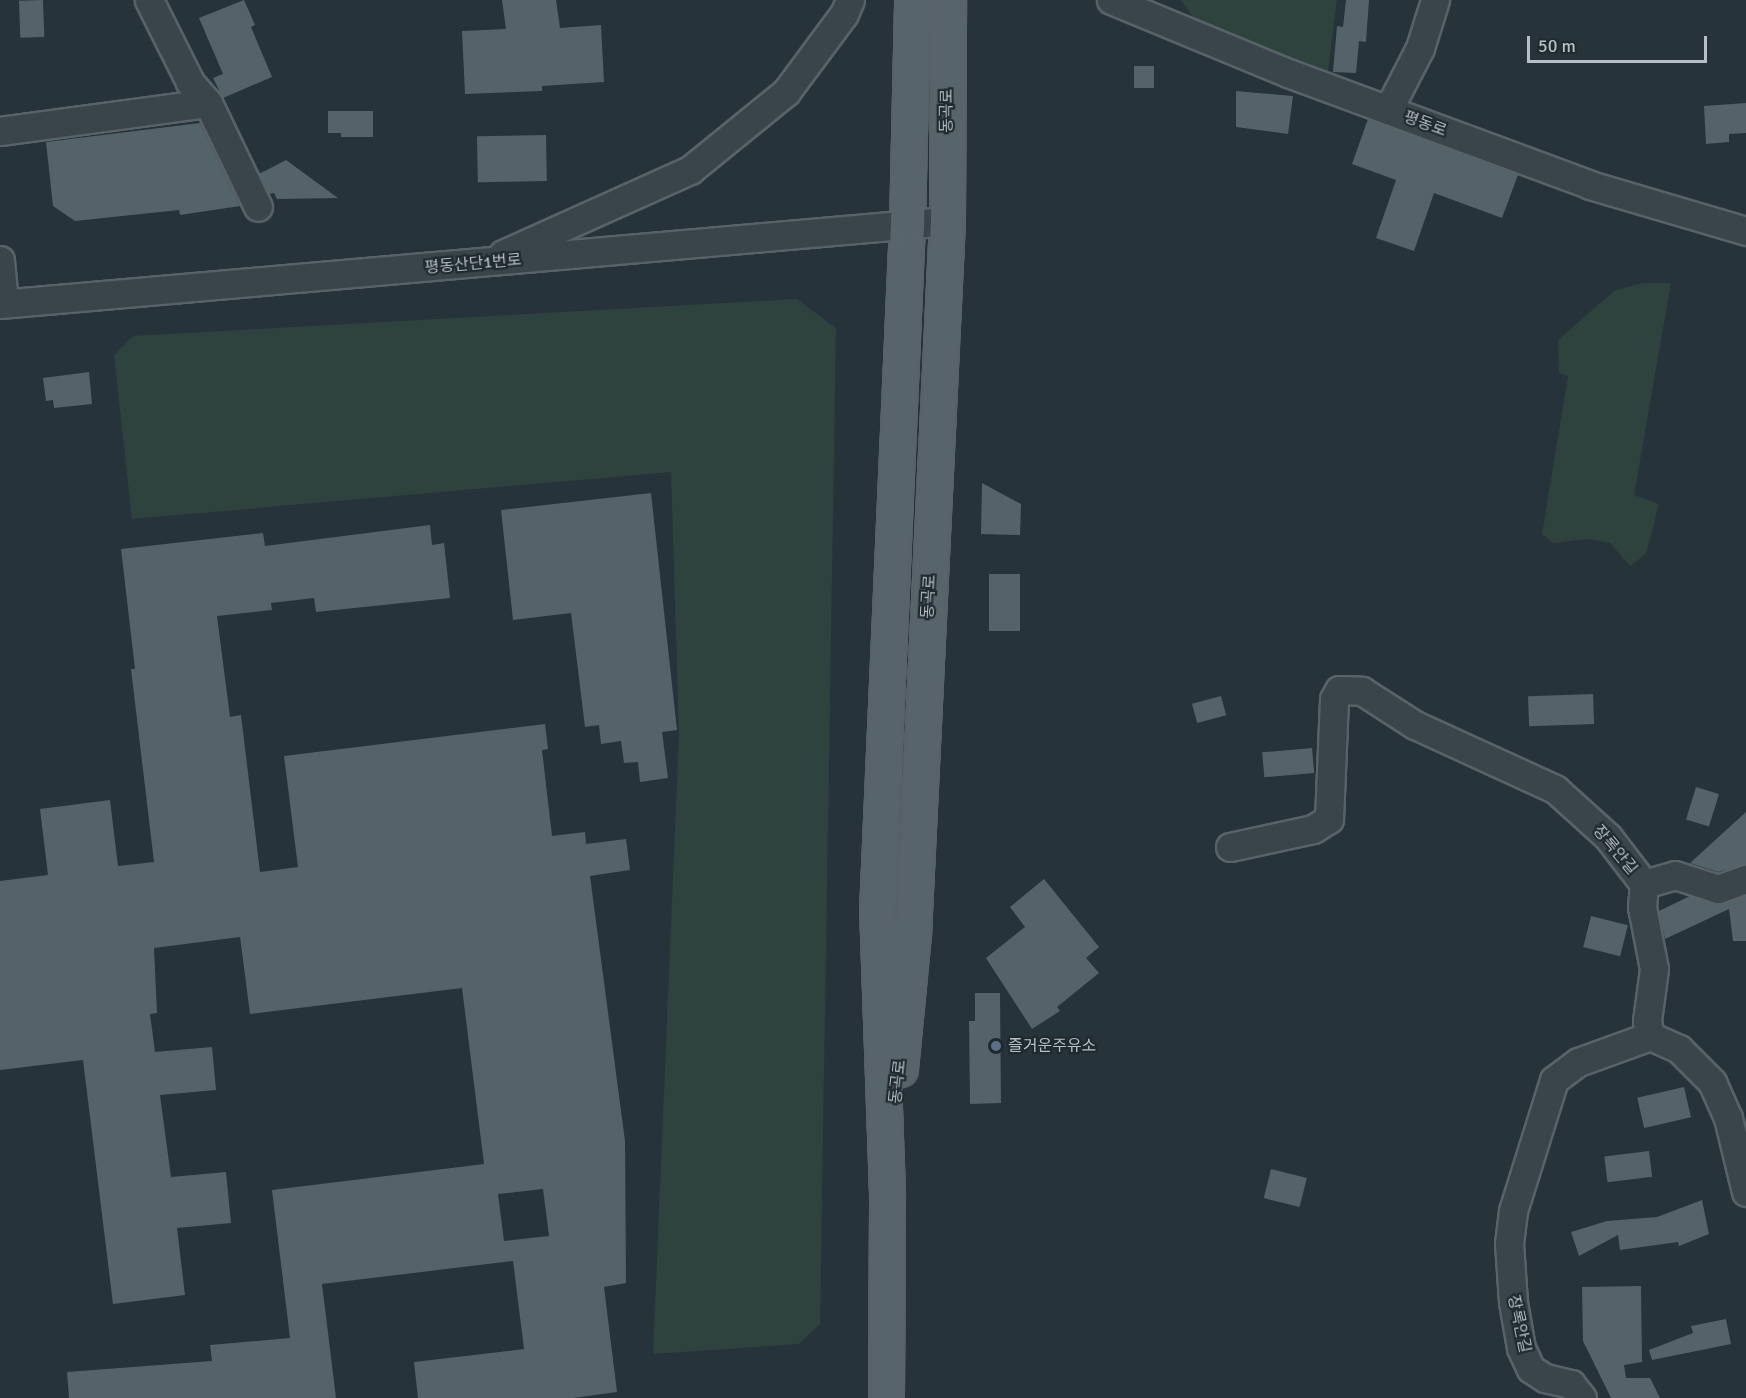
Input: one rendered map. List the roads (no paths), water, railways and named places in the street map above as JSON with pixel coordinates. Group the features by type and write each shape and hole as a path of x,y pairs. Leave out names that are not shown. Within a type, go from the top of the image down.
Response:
{"main road":[{"name":"동곡로","path":"886,1398 887,1193 877,911 907,225 912,0"},
{"name":"동곡로","path":"887,1193 913,934 946,221 948,0"}],"street":[{"path":"149,0 190,82 208,103 258,207"},
{"path":"482,263 690,170 786,92 850,0"},
{"name":"평동로","path":"1111,0 1388,110 1590,185 1746,231"},
{"path":"1388,110 1420,48 1435,0"},
{"path":"0,131 208,103"},
{"name":"평동산단1번로","path":"2,303 946,221"},
{"path":"0,260 2,303"},
{"name":"장록안길","path":"1230,847 1313,829 1329,819 1334,699 1339,690 1362,691 1415,724 1555,789 1608,837 1644,884 1642,907 1654,969 1647,1021 1650,1036 1578,1062 1554,1080 1513,1211 1509,1272 1521,1348 1531,1369 1545,1378 1572,1384 1582,1398"},
{"path":"1644,884 1675,875 1718,889 1746,879"},
{"path":"1650,1036 1679,1050 1712,1082 1728,1118 1746,1192"}],"place":[{"name":"즐거운주유소","path":"996,1046"}]}
